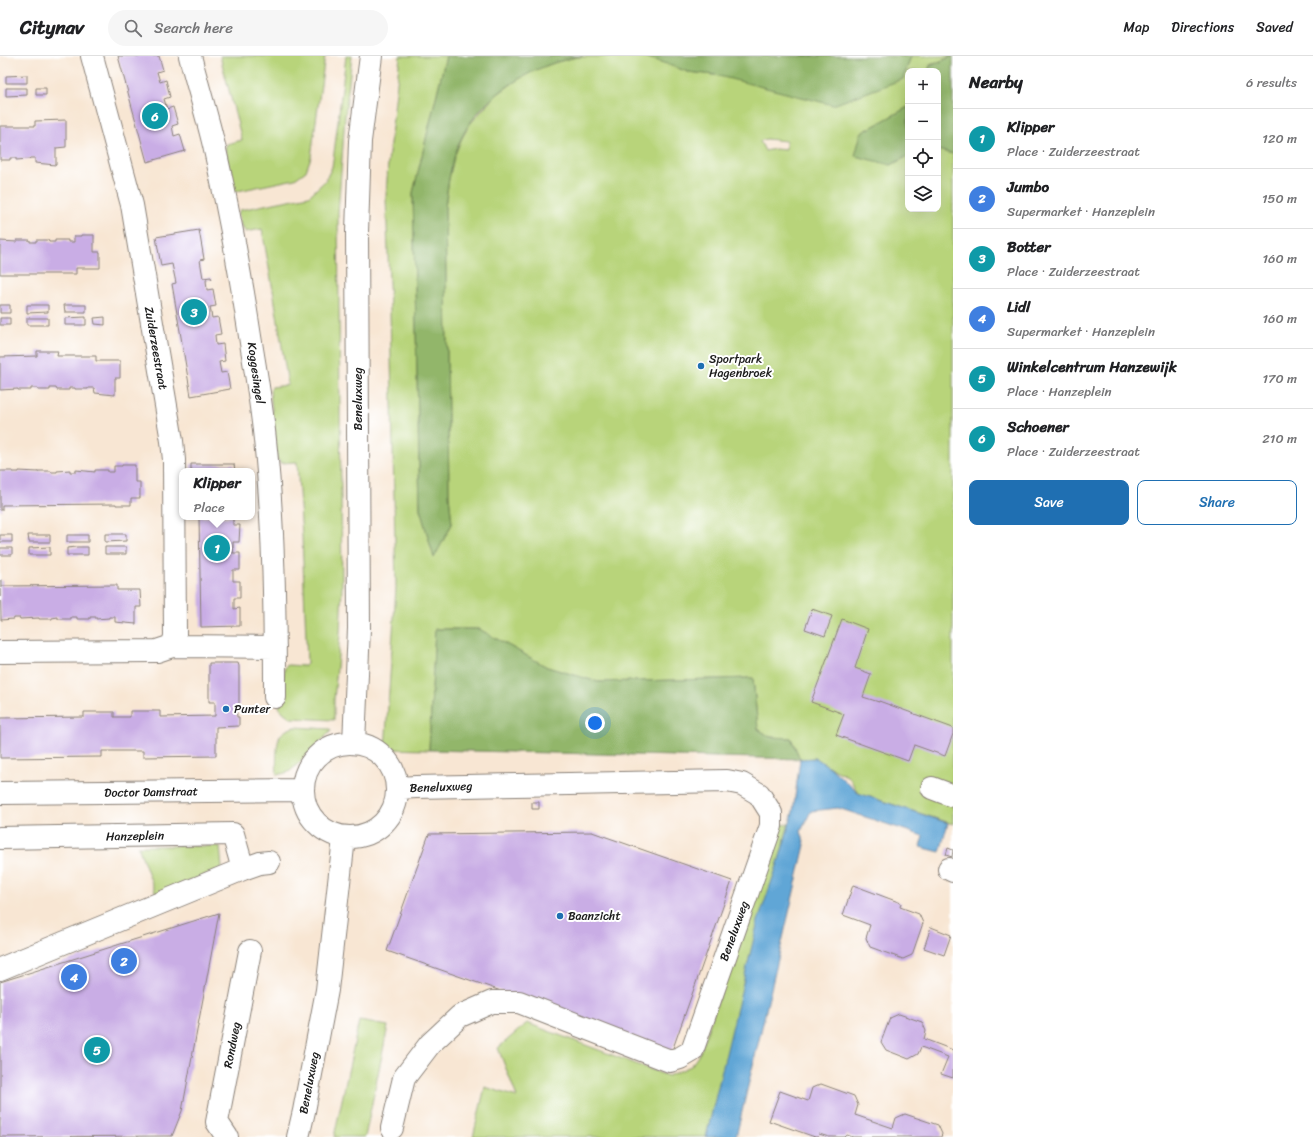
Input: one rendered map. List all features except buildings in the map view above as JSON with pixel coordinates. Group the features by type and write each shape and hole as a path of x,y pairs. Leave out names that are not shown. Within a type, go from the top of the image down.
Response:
{"street":[{"name":"Zuiderzeestraat","path":"92,56 132,204 172,441 174,460 175,628 172,646"},
{"name":"Koggesingel","path":"190,56 215,149 228,207 247,311 259,390 265,439 271,519 275,697"},
{"name":"Beneluxweg","path":"354,742 359,628 357,232 360,141 372,56"},
{"path":"0,652 150,651 172,646 275,647"},
{"path":"354,742 370,747 385,757 394,771 398,788 396,805 388,820 376,831 361,837 344,838 331,834 319,826 310,816 304,804 303,790 305,775 313,761 324,750 338,744 354,742"},
{"name":"Beneluxweg","path":"392,1128 404,1078 430,1044 460,1016 492,1002 519,1002 670,1061 680,1058 692,1051 771,826 771,813 759,794 742,784 727,781 398,788"},
{"path":"932,788 953,796"},
{"name":"Doctor Damstraat","path":"0,793 303,790"},
{"name":"Hanzeplein","path":"0,838 233,834 243,869"},
{"name":"Beneluxweg","path":"298,1137 327,990 344,838"},
{"path":"0,969 243,869 260,863 269,862"},
{"name":"Rondweg","path":"227,1137 217,1122 250,951"}],"green space":[{"path":"220,56 325,56 311,157 306,171 295,179 233,192 225,148 227,144 242,140"},
{"path":"346,56 352,56 345,117 338,213 342,588 340,634 334,700 334,720 291,718 279,707 285,667 287,665 305,666 307,664 302,536 297,462 280,463 280,461 277,460 270,390 272,387 288,385 262,229 245,232 245,229 242,229 238,214 240,210 309,196 325,181 332,167"},
{"name":"Sportpark Hagenbroek","path":"400,56 446,56 413,193 420,509 434,557 452,524 449,495 445,207 454,157 462,138 470,124 495,96 517,80 535,70 576,57 640,56 659,61 688,72 715,75 903,79 905,73 905,109 861,133 891,165 905,158 905,212 941,212 941,151 953,154 953,824 858,793 849,777 816,758 800,759 791,738 770,737 758,729 753,678 598,682 547,667 479,629 435,629 429,750 385,749 396,588 386,197 388,162","holes":["766,139 786,141 786,150 775,149 765,151 760,141"]},
{"path":"446,56 583,56 565,59 529,73 496,95 482,108 470,123 461,139 452,163 445,207 449,495 452,524 434,558 420,509 413,193"},
{"path":"640,56 911,56 907,68 905,68 903,79 833,105 715,75 688,72 659,61"},
{"name":"Sportpark Hagenbroek","path":"911,56 953,56 930,65 929,68 907,68"},
{"path":"953,56 953,154 941,151 941,68 929,68 930,66"},
{"path":"905,109 905,158 891,165 855,156 861,133"},
{"path":"435,629 479,629 547,667 598,682 753,678 758,729 770,737 791,738 800,759 429,750"},
{"path":"294,727 330,729 331,731 289,772 277,775 276,767 280,736 286,730"},
{"path":"789,824 736,1017 706,1137 473,1137 485,1087 517,1097 498,1048 527,1023 668,1076 691,1066 700,1053 778,825"},
{"path":"138,846 220,846 222,868 156,894"},
{"path":"359,1021 388,1026 365,1137 334,1137"}],"water":[{"path":"816,758 831,768 858,793 948,823 940,852 920,847 923,836 838,808 811,811 801,831 805,845 736,1137 706,1137 758,921 779,860 793,812 800,759"}],"place":[{"name":"Schoener","path":"155,116"},
{"name":"Botter","path":"194,312"},
{"name":"Sportpark Hagenbroek","path":"701,366"},
{"name":"Klipper","path":"217,548"},
{"name":"Punter","path":"226,709"},
{"name":"Baanzicht","path":"560,916"},
{"name":"Jumbo","path":"124,961"},
{"name":"Lidl","path":"74,977"},
{"name":"Winkelcentrum Hanzewijk","path":"97,1050"}]}
